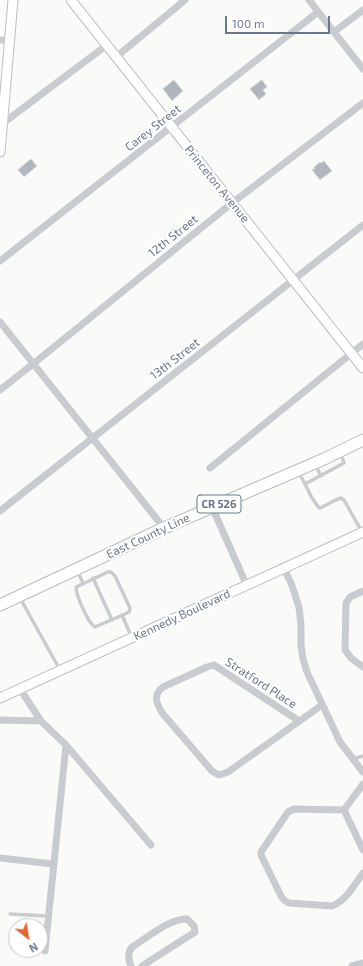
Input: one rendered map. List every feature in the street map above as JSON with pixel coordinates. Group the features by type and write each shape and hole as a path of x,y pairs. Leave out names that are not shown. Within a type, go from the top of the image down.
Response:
{"main road":[{"name":"East County Line","path":"0,605 164,528 315,463 363,440"}],"street":[{"path":"0,152 4,40 13,0"},
{"name":"Princeton Avenue","path":"71,0 363,368"},
{"path":"116,57 185,0"},
{"path":"309,0 363,69"},
{"path":"334,32 363,10"},
{"name":"Carey Street","path":"0,261 318,12"},
{"path":"2,124 107,45"},
{"name":"12th Street","path":"0,390 232,203 363,103"},
{"name":"13th Street","path":"0,511 363,225"},
{"path":"0,322 164,528"},
{"path":"210,468 363,344"},
{"path":"212,507 247,586"},
{"name":"Kennedy Boulevard","path":"0,698 363,532"},
{"path":"284,569 291,583 299,607 301,625 300,645 307,672 340,742 363,772"},
{"path":"363,591 350,597 346,603 344,645 347,653 363,667"},
{"name":"Stratford Place","path":"299,721 214,665 163,687 159,690 156,698 157,705 163,714 212,771 219,775 228,772 322,705"},
{"path":"20,689 41,721 66,744 151,845"},
{"path":"0,720 41,721"},
{"path":"48,916 66,744"},
{"path":"344,810 363,784"},
{"path":"344,810 291,810 288,812 261,852 261,855 281,896 289,903 332,906 337,904 343,900 363,873"},
{"path":"344,810 363,850"},
{"path":"0,858 53,864"},
{"path":"131,966 128,955 129,950 132,947 172,922 183,918 187,919 194,926 195,932 142,966"},
{"path":"352,966 363,963"}],"lane":[{"path":"305,484 344,463 340,451"},
{"path":"315,463 321,476"},
{"path":"298,470 312,498 319,508 341,498 344,500 363,532"},
{"path":"77,569 83,583"},
{"path":"108,572 114,573 129,605 129,612 97,626 92,626 77,593 76,587 93,578 108,572"},
{"path":"93,578 112,620"},
{"path":"19,597 60,670"},
{"path":"122,615 132,638"},
{"path":"352,759 363,756"},
{"path":"10,914 48,916"}],"building":[{"path":"174,80 183,91 172,101 163,89"},
{"path":"262,80 267,87 263,90 266,94 259,100 250,89"},
{"path":"31,159 37,166 24,177 18,170"},
{"path":"324,161 332,171 320,180 312,170 320,162 321,163"}]}
